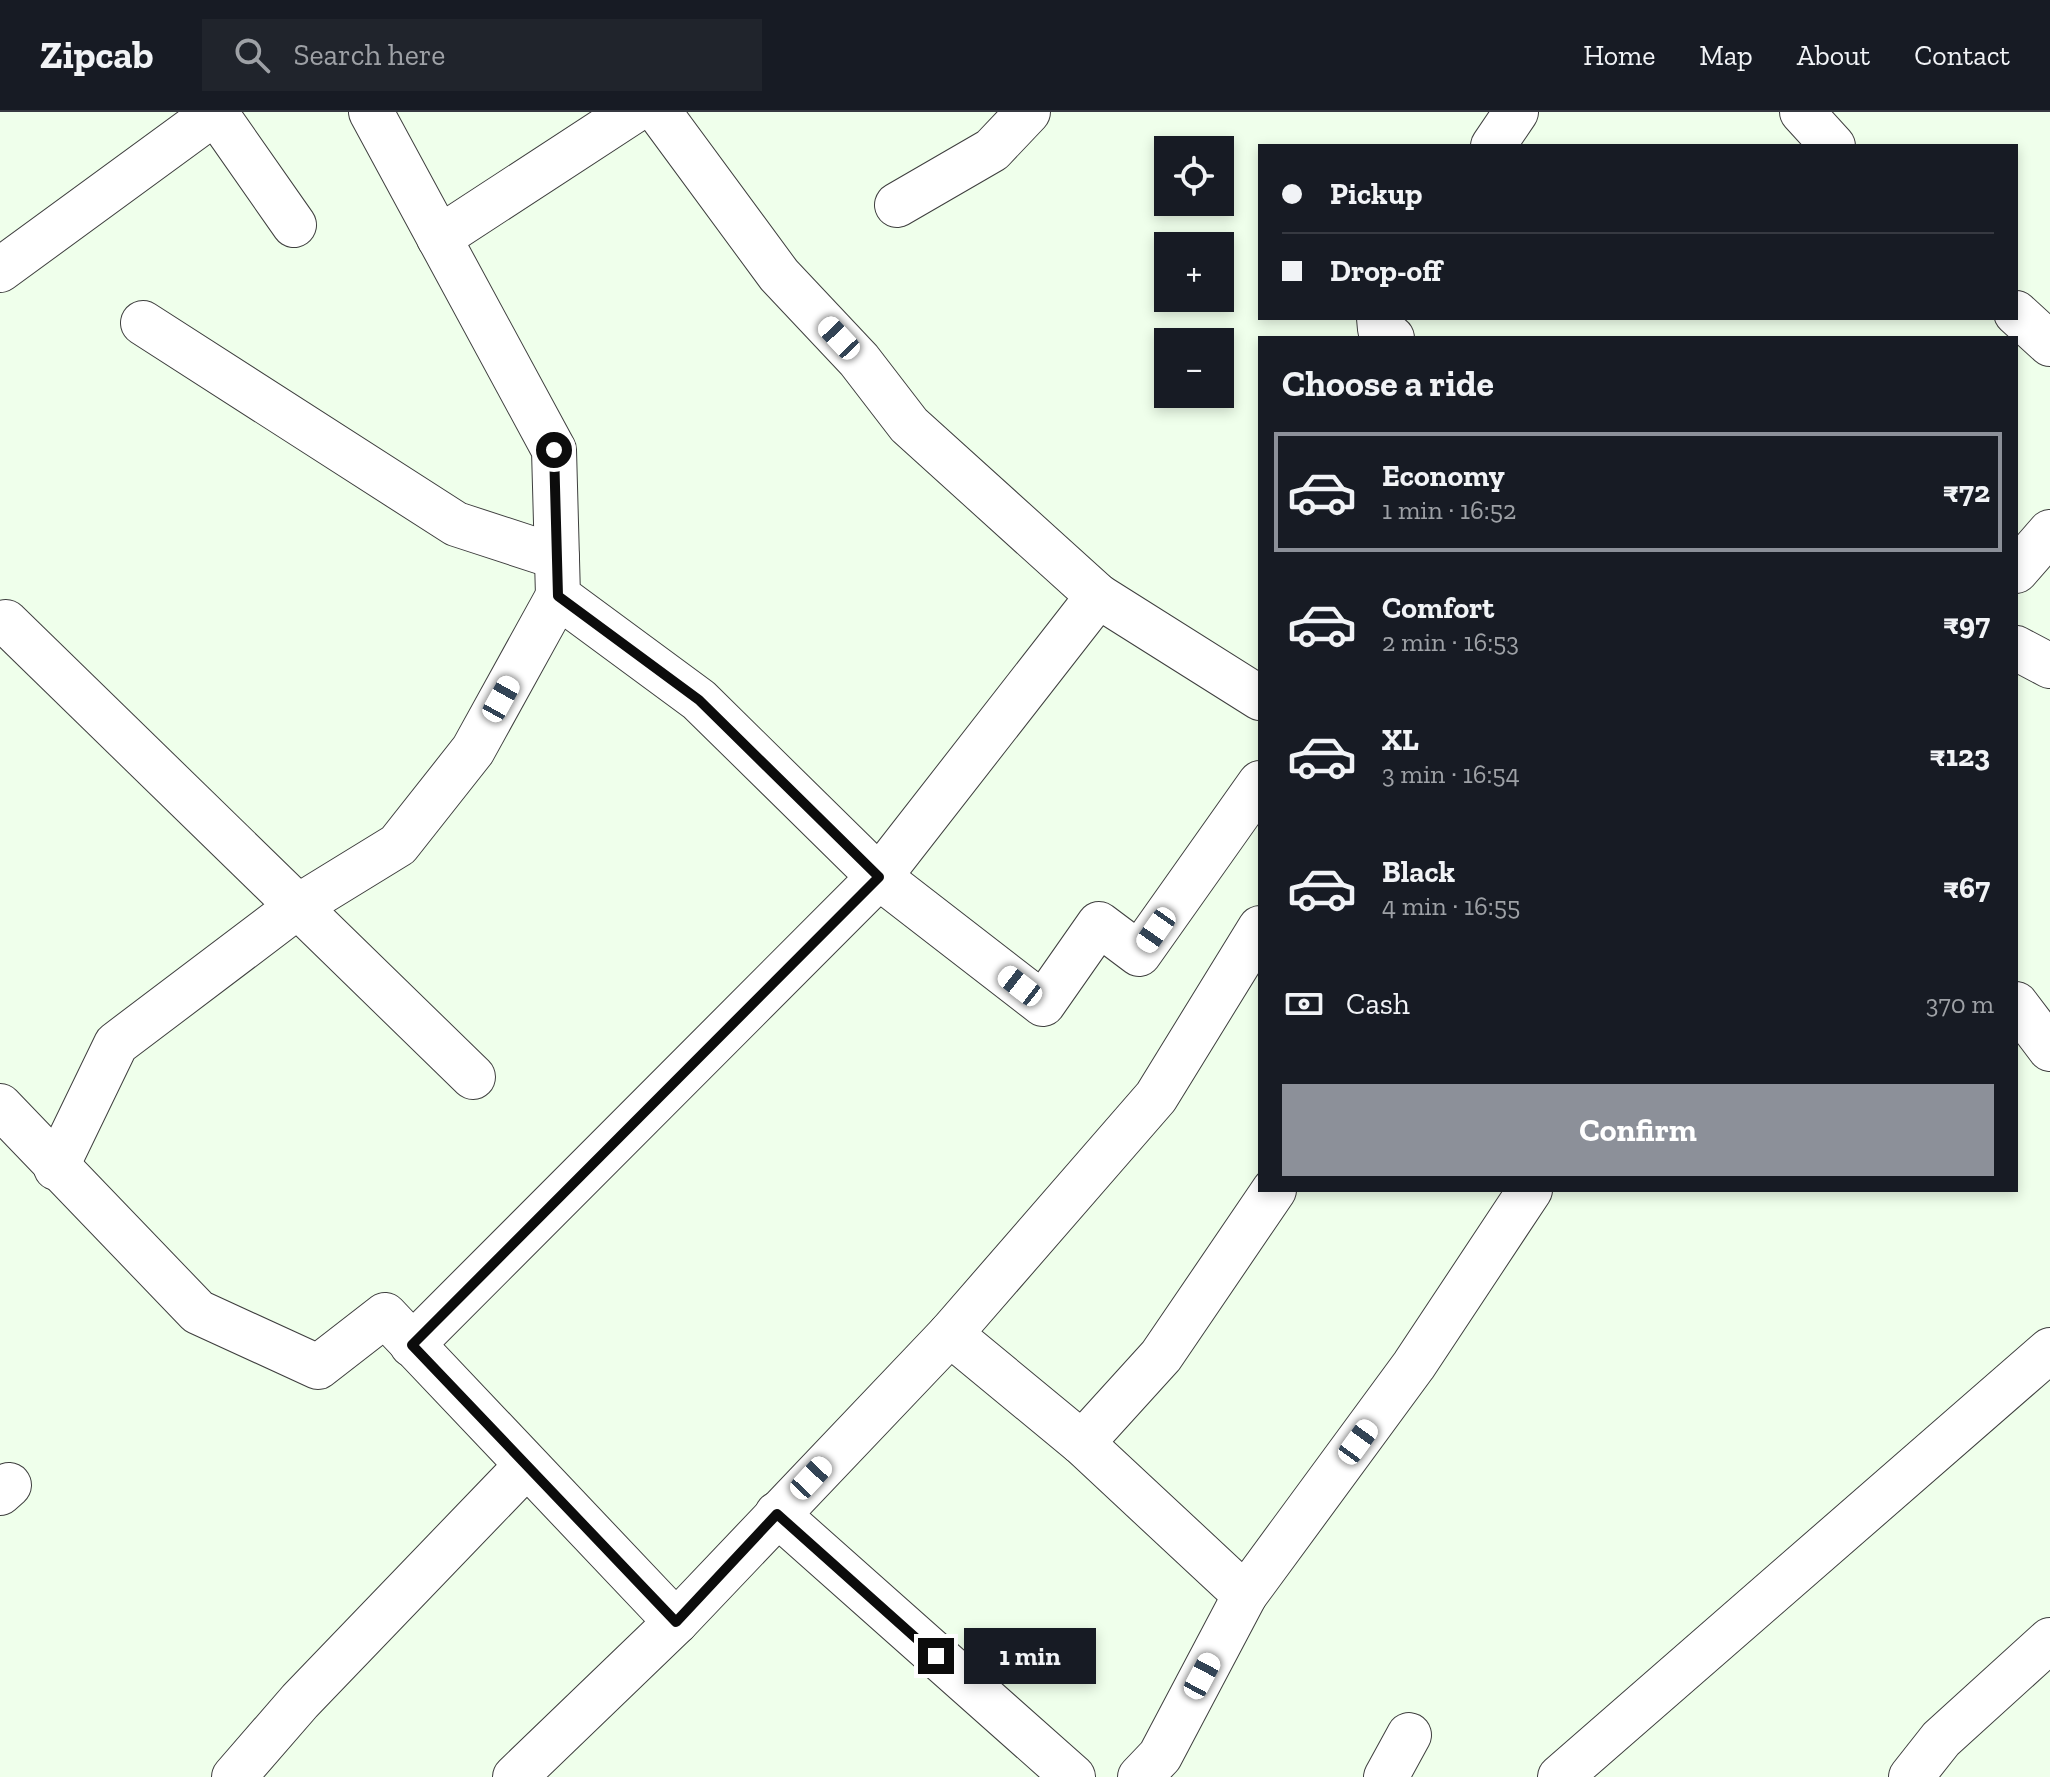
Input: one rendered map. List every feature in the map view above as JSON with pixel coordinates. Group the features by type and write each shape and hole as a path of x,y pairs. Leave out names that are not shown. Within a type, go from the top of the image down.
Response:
{"street":[{"path":"0,270 215,112 294,225"},
{"path":"56,1168 116,1044 297,907 398,845 473,750 558,577 554,450 371,112"},
{"path":"439,238 632,112"},
{"path":"659,112 779,275 859,360 909,425 1098,596 1258,697"},
{"path":"897,205 992,150 1028,112"},
{"path":"1494,144 1516,112"},
{"path":"1802,112 1831,144"},
{"path":"2018,315 2050,344"},
{"path":"1379,320 1380,329 1389,336"},
{"path":"143,323 456,524 558,577 699,700 879,877 1043,1004 1099,924 1139,954 1258,786"},
{"path":"2018,569 2050,532"},
{"path":"412,1345 879,877 1098,596"},
{"path":"6,622 473,1077"},
{"path":"2018,649 2050,666"},
{"path":"515,1777 676,1622 950,1334 1156,1097 1258,931"},
{"path":"2018,1007 2050,1049"},
{"path":"0,1106 56,1168 198,1312 318,1367 385,1315 676,1622"},
{"path":"1082,1443 1161,1356 1273,1192"},
{"path":"1159,1770 1245,1595 1414,1365 1529,1192"},
{"path":"950,1334 1082,1443 1245,1595"},
{"path":"1560,1777 2050,1350"},
{"path":"234,1777 300,1701 526,1466"},
{"path":"777,1514 1073,1777"},
{"path":"1911,1777 1941,1739 2050,1640"},
{"path":"1386,1777 1409,1735"}],"route":[{"path":"554,450 558,596 699,700 879,877 412,1345 676,1622 777,1514 936,1656"}]}
